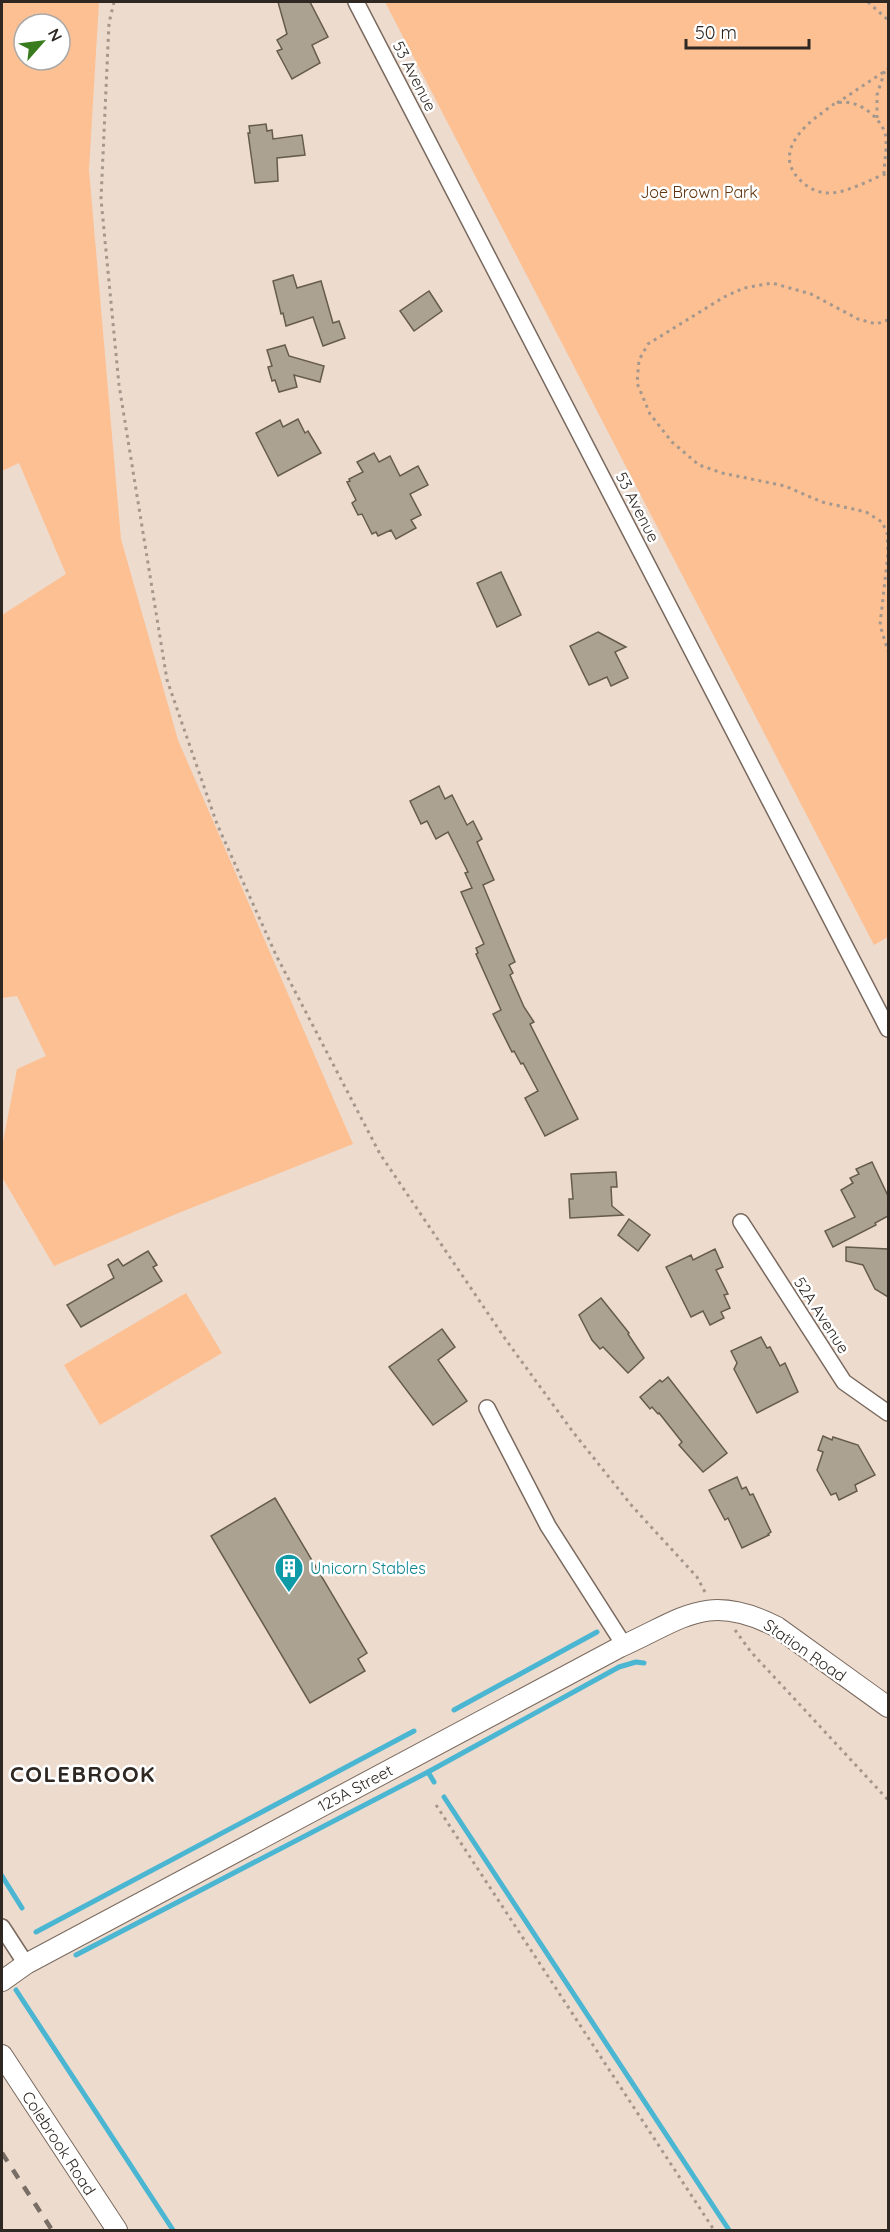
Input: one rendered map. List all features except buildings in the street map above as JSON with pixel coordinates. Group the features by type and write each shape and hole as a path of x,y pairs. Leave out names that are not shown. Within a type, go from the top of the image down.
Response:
{"street":[{"name":"53 Avenue","path":"356,2 888,1029"},
{"name":"52A Avenue","path":"741,1221 844,1382 888,1413"},
{"path":"488,1408 548,1526 624,1645"},
{"name":"125A Street","path":"2,1981 26,1964 624,1645 683,1616 722,1610"},
{"name":"Station Road","path":"722,1610 757,1617 777,1627 888,1707"},
{"path":"2,1927 26,1964"},
{"name":"Colebrook Road","path":"2,2055 117,2230"}],"path":[{"path":"114,2 109,23 100,200 119,385 167,680 217,824 276,955 380,1154 506,1340 566,1423 632,1506 697,1577 751,1652 888,1800"},
{"path":"868,2 888,20"},
{"path":"887,70 835,104 796,135 789,156 794,173 801,181 817,191 832,193 888,173"},
{"path":"877,118 877,94 887,70"},
{"path":"835,104 856,104 877,118 887,135 884,174"},
{"path":"888,320 876,324 858,319 811,294 772,283 744,288 724,297 648,344 639,360 637,383 650,414 672,442 699,465 722,473 785,486 822,502 866,512 882,522 888,533 888,553 880,625 888,651"},
{"path":"436,1805 714,2230"}],"green space":[{"path":"2,2 99,2 89,170 121,539 178,740 353,1144 176,1214 54,1266 2,1177 2,1147 17,1069 46,1056 17,996 2,998 2,615 66,574 19,463 2,471"},
{"name":"Joe Brown Park","path":"385,2 888,2 888,937 874,945"},
{"path":"186,1293 222,1353 100,1425 64,1365"}],"waterway":[{"path":"454,1710 597,1632"},
{"path":"76,1955 428,1772 619,1667 636,1662 644,1663"},
{"path":"36,1932 414,1731"},
{"path":"428,1772 434,1782"},
{"path":"444,1797 729,2230"},
{"path":"2,1876 22,1908"},
{"path":"16,1990 173,2230"}],"railway":[{"path":"2,2153 52,2230"}],"place":[{"name":"Unicorn Stables","path":"289,1594"}],"district":[{"name":"COLEBROOK","path":"83,1774"}]}
